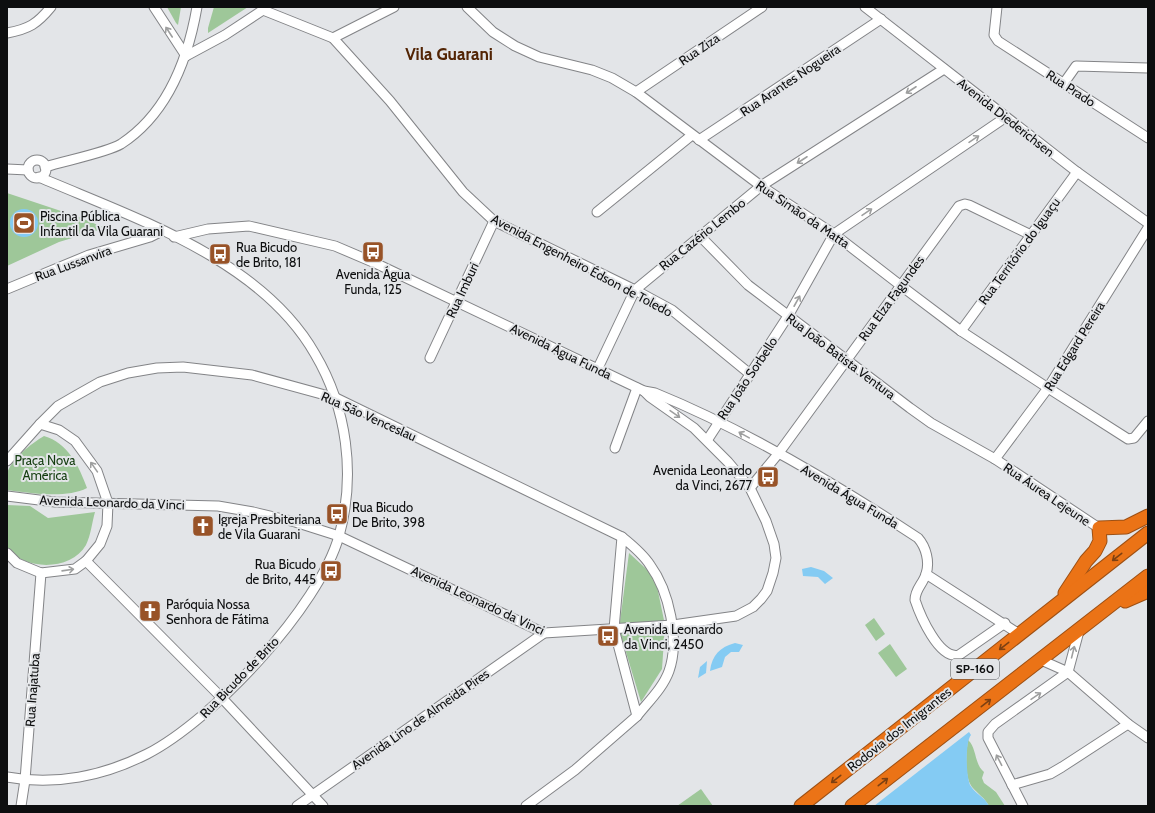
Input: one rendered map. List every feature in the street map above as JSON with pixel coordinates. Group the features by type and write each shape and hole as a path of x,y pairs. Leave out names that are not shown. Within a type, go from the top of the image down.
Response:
{"highway":[{"path":"1060,602 1086,561 1095,551 1100,541 1099,528 1126,527 1148,516"},
{"name":"Rodovia dos Imigrantes","path":"801,806 1148,533"},
{"name":"SP-160","path":"852,806 1148,576"},
{"path":"1107,609 1148,591"}],"street":[{"path":"7,33 22,31 39,22 51,7"},
{"path":"154,7 186,56"},
{"path":"45,166 120,144 141,127 165,99 186,56 197,7"},
{"path":"333,38 394,7"},
{"name":"Rua Simão da Matta","path":"466,7 493,32 515,46 539,57 592,70 612,78 636,92 761,186 834,234 900,286 961,331 1128,439 1132,439 1148,421"},
{"name":"Rua Ziza","path":"636,92 762,7"},
{"name":"Avenida Diederichsen","path":"865,7 1077,172 1148,224"},
{"name":"Rua Prado","path":"997,7 994,32 995,38 1148,138"},
{"path":"186,56 225,35 263,9"},
{"name":"Avenida Engenheiro Édson de Toledo","path":"263,9 333,38 390,101 463,192 494,221 636,290 672,310 750,374"},
{"name":"Rua Arantes Nogueira","path":"597,212 696,138 881,19"},
{"path":"1064,83 1076,66 1148,68"},
{"name":"Rua Cazério Lembo","path":"598,368 636,290 761,186 944,69"},
{"path":"834,234 1006,117"},
{"path":"34,160 40,161 45,166 44,172 39,177 33,177 28,170 29,164 34,160"},
{"path":"7,169 28,170"},
{"name":"Rua Território do Iguaçu","path":"961,331 1077,172"},
{"name":"Rua Bicudo de Brito","path":"7,777 26,780 59,780 87,776 118,767 172,740 221,697 265,654 312,593 330,560 339,536 346,503 348,472 345,437 336,398 315,353 290,320 270,299 208,254 162,231 39,177"},
{"name":"Rua Elza Fagundes","path":"750,488 778,454 961,204 969,205 1031,235"},
{"name":"Rua Imburi","path":"430,358 494,221"},
{"name":"Avenida Água Funda","path":"174,237 208,230 249,226 335,246 375,263 640,389 655,393 718,421 869,505 918,538 924,545 927,553 926,574"},
{"name":"Rua Edgard Pereira","path":"995,460 1048,388 1148,228"},
{"name":"Rua Lussanvira","path":"7,289 89,255 150,237 162,231"},
{"name":"Rua João Sorbello","path":"708,440 718,421 788,316 834,234"},
{"name":"Rua João Batista Ventura","path":"700,236 736,275 788,316 931,422 995,460"},
{"name":"Rua São Venceslau","path":"40,424 58,406 100,382 128,373 157,368 183,367 252,375 336,398 622,537 651,565 661,584 673,625 674,648 669,672 656,692 637,716 575,770 526,806"},
{"path":"615,448 640,389"},
{"name":"Avenida Leonardo da Vinci","path":"7,496 55,502 218,506 253,512 295,522 339,536 544,633 673,625 736,616 753,607 767,591 773,573 776,558 774,544 766,521 750,488 708,440 640,389"},
{"path":"7,461 40,424 59,430 75,441 97,471 108,503 107,526 100,544 86,561 75,569 41,573 17,563 7,553"},
{"name":"Rua Áurea Lejeune","path":"995,460 1099,528"},
{"path":"622,537 614,629 637,716"},
{"path":"86,561 221,697 323,806"},
{"name":"Rua Inajatuba","path":"21,806 26,780 41,573"},
{"path":"1005,623 959,655 952,656 947,654 935,642 915,600 915,594 926,574 1005,623 1019,634"},
{"path":"1023,806 988,738 988,732 995,724 1068,672 1078,631"},
{"name":"Avenida Lino de Almeida Pires","path":"297,806 544,633"},
{"path":"1041,660 1068,672 1128,724 1148,738"},
{"path":"1012,785 1050,774 1128,724"}],"green space":[{"path":"167,7 181,7 178,25 176,23"},
{"path":"214,7 248,7 208,33"},
{"path":"7,193 79,217 105,228 59,242 7,266"},
{"name":"Praça Nova América","path":"44,436 60,444 72,456 87,488 59,494 37,494 7,490 7,474 12,463 28,447"},
{"name":"Praça Nova América","path":"7,505 30,506 48,518 95,512 88,541 79,554 70,560 48,565 25,561 15,556 7,548"},
{"path":"629,553 655,577 665,625 662,669 641,702 619,629"},
{"path":"874,618 885,634 876,641 865,625"},
{"path":"890,644 907,669 896,677 878,653"},
{"path":"968,740 973,747 981,769 984,772 982,778 984,783 996,792 1005,806 989,806 969,782 966,758"},
{"path":"701,789 713,806 677,806"}],"water":[{"name":"Piscina Pública Infantil da Vila Guarani","path":"24,209 34,213 38,223 34,233 24,237 14,233 10,223 14,213"},
{"path":"811,567 824,571 833,578 825,584 818,577 803,576 802,569"},
{"path":"735,643 743,645 739,652 731,652 725,657 722,667 710,671 713,660 718,652 721,649"},
{"path":"707,661 706,673 698,678 700,667"},
{"path":"969,732 971,735 968,744 967,759 970,785 989,806 874,806"}],"place":[{"name":"Piscina Pública Infantil da Vila Guarani","path":"24,223"},
{"name":"Avenida Água Funda, 125","path":"373,252"},
{"name":"Rua Bicudo de Brito, 181","path":"220,254"},
{"name":"Avenida Leonardo da Vinci, 2677","path":"768,477"},
{"name":"Rua Bicudo De Brito, 398","path":"337,514"},
{"name":"Igreja Presbiteriana de Vila Guarani","path":"203,526"},
{"name":"Rua Bicudo de Brito, 445","path":"331,571"},
{"name":"Paróquia Nossa Senhora de Fátima","path":"150,611"},
{"name":"Avenida Leonardo da Vinci, 2450","path":"608,636"}],"district":[{"name":"Vila Guarani","path":"449,54"}]}
